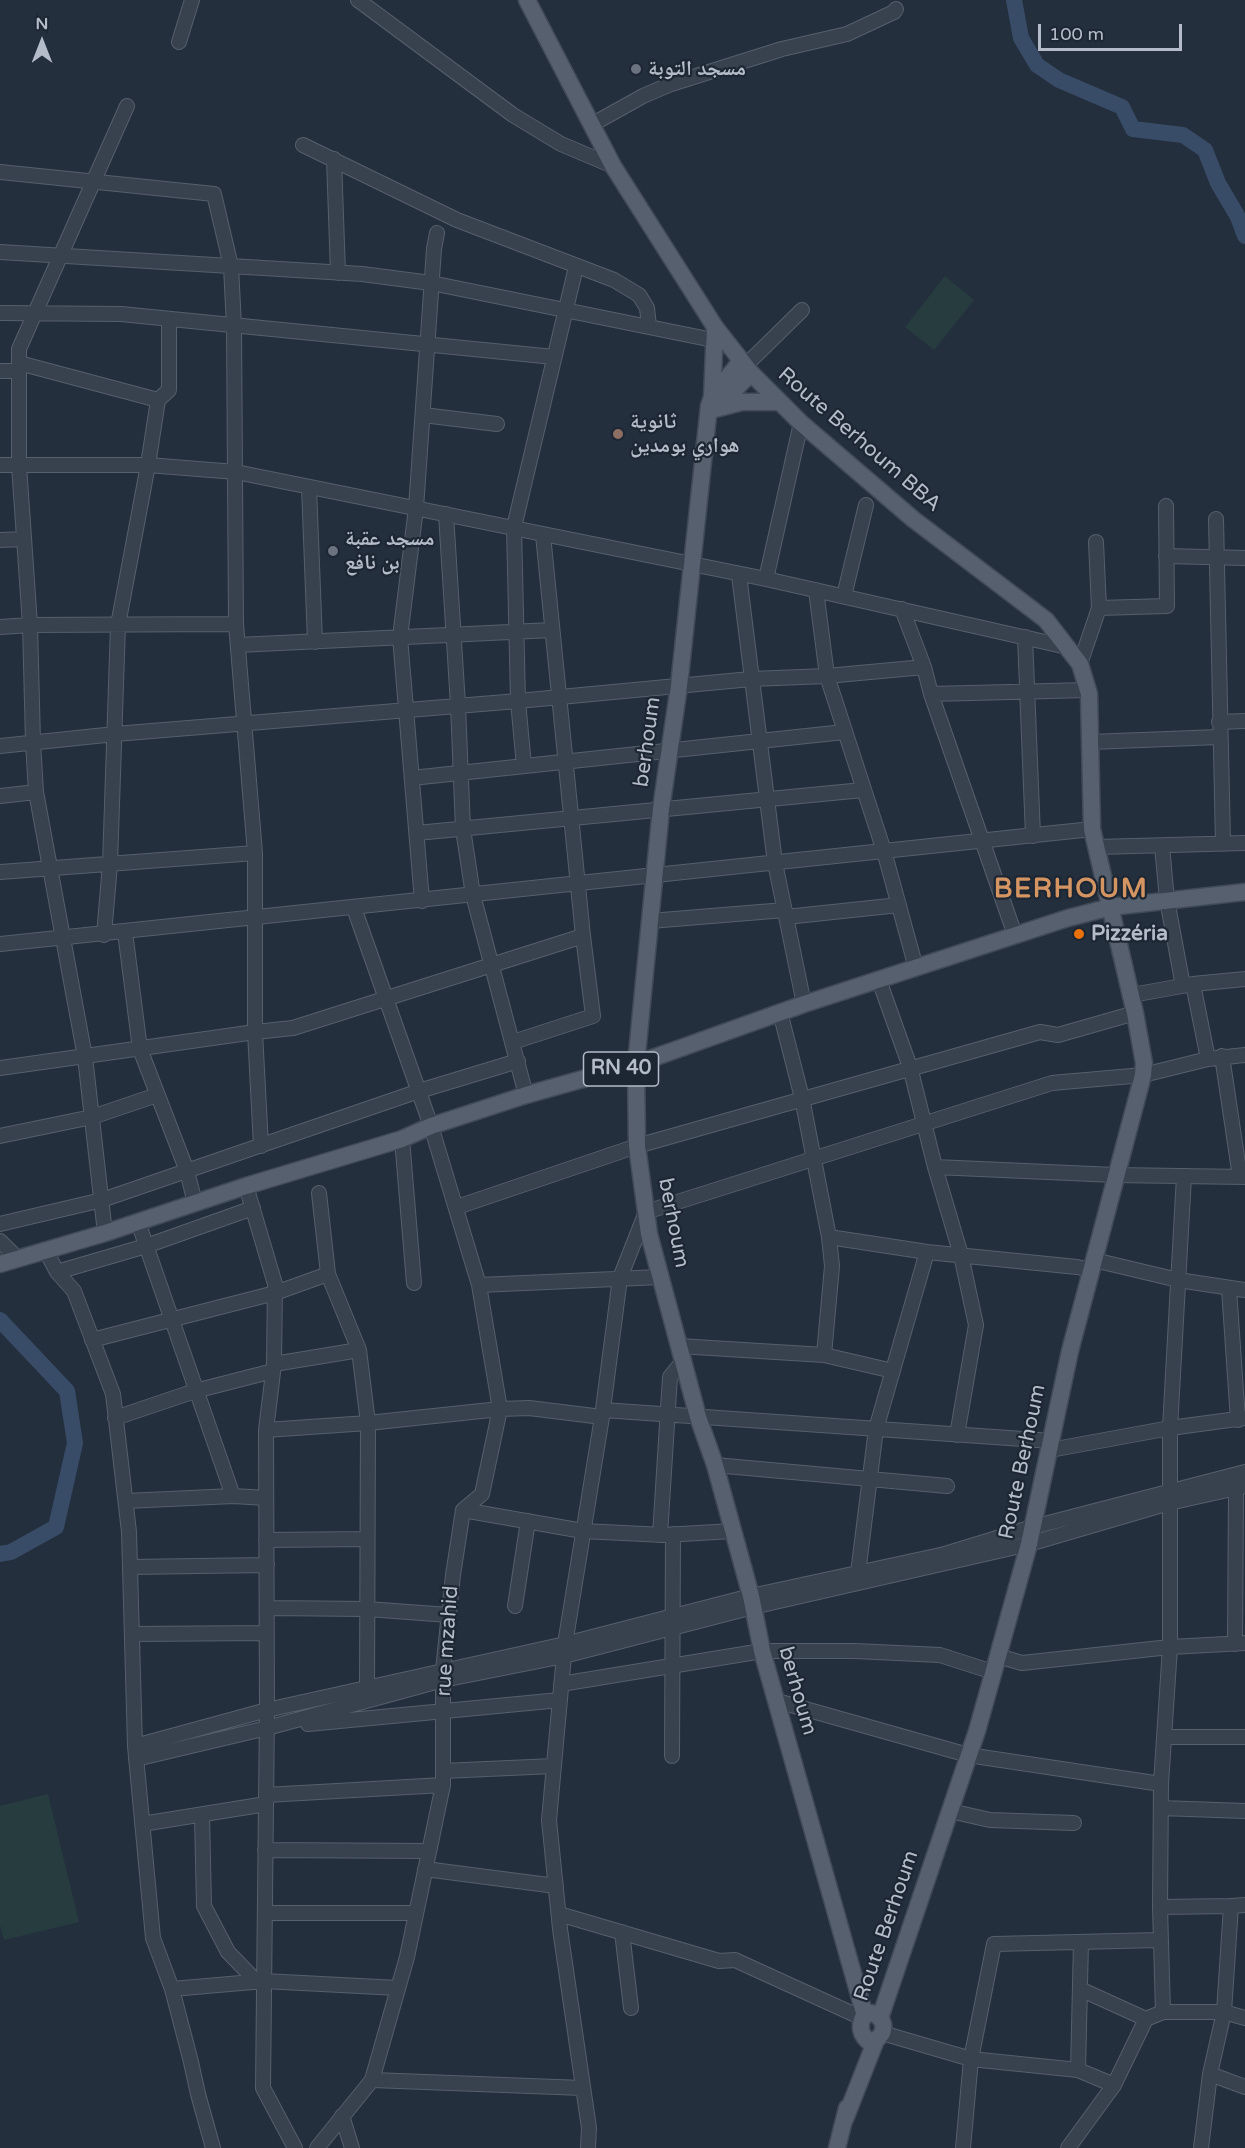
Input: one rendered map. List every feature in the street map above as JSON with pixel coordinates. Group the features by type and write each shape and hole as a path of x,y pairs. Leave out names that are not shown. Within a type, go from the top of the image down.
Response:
{"main road":[{"name":"Route Berhoum BBA","path":"527,0 613,166 718,337 801,423 913,519 1046,620 1080,664 1088,690 1092,830 1111,907"},
{"name":"berhoum","path":"718,337 712,407 679,686 661,809 654,876 636,1064 637,1146 646,1212 660,1277 698,1417 715,1465 752,1602 762,1651 871,2027"},
{"path":"712,407 746,367"},
{"path":"712,407 742,402 779,402"},
{"name":"RN 40","path":"0,1264 402,1139 431,1126 526,1095 636,1064 780,1012 1068,918 1111,907 1245,892"},
{"name":"Route Berhoum","path":"837,2148 871,2027 950,1811 996,1664 1029,1544 1070,1351 1143,1075 1144,1063 1132,995 1111,907"}],"street":[{"path":"179,42 192,0"},
{"path":"358,0 513,115 561,144 613,166"},
{"path":"591,125 643,96 672,84 782,49 847,34 896,9"},
{"path":"105,1233 84,1057 36,792 30,625 19,465 20,349 127,106"},
{"path":"303,145 457,220 614,280 639,295 647,308 649,326"},
{"path":"334,159 338,273"},
{"path":"0,172 214,194 231,266 234,326 236,624 255,853 255,1032 261,1146"},
{"path":"422,901 400,637 416,508 431,283 437,233"},
{"path":"0,252 338,273 431,283 649,326 718,337"},
{"path":"524,766 518,701 514,527 576,267"},
{"path":"746,367 802,310"},
{"path":"0,314 121,314 428,345 512,351 554,357"},
{"path":"104,934 110,864 118,625 158,400 169,390 169,319"},
{"path":"0,371 20,367 158,400"},
{"path":"423,415 497,424"},
{"path":"766,579 801,423"},
{"path":"0,465 148,465 236,472 766,579 1067,647"},
{"path":"309,487 315,642"},
{"path":"843,596 866,505"},
{"path":"1099,608 1167,606 1166,506"},
{"path":"446,514 463,829 473,895 526,1095"},
{"path":"1216,519 1223,843"},
{"path":"513,1042 593,1016 582,936 543,534"},
{"path":"0,540 24,539"},
{"path":"1080,664 1099,608 1096,542"},
{"path":"1166,556 1245,558"},
{"path":"739,575 775,863 804,1004"},
{"path":"816,590 827,676 884,851 916,968"},
{"path":"902,609 1015,936"},
{"path":"0,627 236,624"},
{"path":"238,645 552,630"},
{"path":"1025,637 1033,836"},
{"path":"0,746 751,679 827,676 924,668"},
{"path":"931,694 1088,690"},
{"path":"1219,722 1245,722"},
{"path":"412,778 844,732"},
{"path":"1090,742 1219,736"},
{"path":"417,833 863,790"},
{"path":"0,796 36,792"},
{"path":"0,944 1092,830"},
{"path":"1096,847 1245,843"},
{"path":"935,1167 1115,1175 1242,1177 1215,1057 1188,985 1167,900 1162,846"},
{"path":"0,872 255,853"},
{"path":"650,921 899,905"},
{"path":"354,908 431,1126 479,1285 500,1409 482,1494 463,1510"},
{"path":"125,932 140,1048 186,1171 195,1203"},
{"path":"0,1068 293,1028 582,936"},
{"path":"1132,995 1188,985 1245,979"},
{"path":"879,980 910,1067 935,1167 961,1255 976,1325 957,1435"},
{"path":"780,1012 802,1098 829,1237 832,1266 824,1355"},
{"path":"457,1207 637,1146 802,1098 1040,1032 1058,1035 1135,1012"},
{"path":"588,2148 589,2128 559,1914 549,1820 564,1650 602,1413 620,1278 646,1212 1052,1083 1143,1075 1215,1057 1245,1055"},
{"path":"0,1224 102,1200 419,1091 518,1061"},
{"path":"0,1136 92,1117 157,1095"},
{"path":"402,1139 414,1283"},
{"path":"1163,2012 1160,1940 1161,1784 1170,1647 1170,1428 1184,1176"},
{"path":"246,1186 275,1284 273,1367 266,1430 266,1850 261,1982 263,2088 295,2148"},
{"path":"319,1193 328,1274 359,1350 368,1423 367,1687"},
{"path":"57,1272 146,1246 253,1208"},
{"path":"138,1222 233,1496"},
{"path":"829,1237 927,1252 1077,1267 1093,1265 1245,1290"},
{"path":"0,1240 17,1258"},
{"path":"70,1244 74,1292 113,1394 126,1501 136,1752 153,1938 172,1989 213,2148"},
{"path":"46,1251 57,1272 74,1292"},
{"path":"858,1578 876,1429 927,1252"},
{"path":"92,1340 275,1293 328,1274"},
{"path":"479,1285 660,1277"},
{"path":"266,1430 529,1408 602,1413 668,1414 876,1429 957,1435 1051,1446 1241,1419 1229,1289"},
{"path":"116,1418 273,1367 359,1350"},
{"path":"672,1756 672,1622 666,1535 668,1414 670,1377 681,1354 824,1355 893,1371"},
{"path":"715,1465 947,1486"},
{"path":"136,1752 267,1710 367,1687 443,1675 564,1650 752,1602 1029,1544 1245,1472"},
{"path":"561,1684 762,1651 855,1651 940,1655 996,1664 1170,1647 1240,1643 1240,1487 1169,1497 1033,1527 858,1578"},
{"path":"126,1501 233,1496 266,1498"},
{"path":"463,1510 583,1531 666,1535 733,1531"},
{"name":"rue mzahid","path":"317,2148 372,2080 407,1957 443,1778 443,1675 463,1510"},
{"path":"515,1606 528,1521"},
{"path":"266,1540 368,1539"},
{"path":"130,1567 267,1565"},
{"path":"267,1608 367,1609 449,1615"},
{"path":"132,1634 267,1633"},
{"path":"267,1728 443,1675"},
{"path":"136,1752 267,1728 560,1700"},
{"path":"777,1701 969,1755 1161,1784"},
{"path":"1165,1737 1245,1737"},
{"path":"142,1824 202,1815 266,1799 553,1766"},
{"path":"1161,1808 1245,1811"},
{"path":"950,1811 990,1820 1074,1823"},
{"path":"202,1815 204,1906 228,1952 261,1982"},
{"path":"266,1850 429,1851"},
{"path":"425,1869 556,1886"},
{"path":"1160,1907 1245,1905"},
{"path":"1201,2148 1210,2074 1224,2012 1231,1906"},
{"path":"265,1913 416,1913"},
{"path":"559,1914 719,1961 735,1959 871,2027 970,2059 1078,2070 1114,2085"},
{"path":"622,1932 631,2008"},
{"path":"963,2148 970,2059 994,1944 1160,1940"},
{"path":"1078,2070 1081,1942"},
{"path":"172,1989 261,1982 398,1988"},
{"path":"1080,1989 1146,2019"},
{"path":"1070,2147 1114,2085 1146,2019 1163,2012 1224,2012 1245,2018"},
{"path":"1210,2074 1245,2087"},
{"path":"372,2080 583,2088"},
{"path":"342,2116 352,2148"}],"green space":[{"path":"945,276 974,300 934,350 905,327"},
{"path":"48,1794 79,1922 4,1940 0,1925 0,1806"}],"waterway":[{"path":"1014,0 1021,38 1037,65 1059,80 1122,107 1133,129 1183,135 1205,150 1218,183 1238,217 1245,236"},
{"path":"0,1320 67,1391 75,1443 56,1527 11,1552 0,1554"}],"place":[{"name":"مسجد التوبة","path":"636,69"},
{"name":"ثانوية هواري بومدين","path":"618,434"},
{"name":"مسجد عقبة بن نافع","path":"333,551"},
{"name":"Pizzéria","path":"1079,934"}],"district":[{"name":"BERHOUM","path":"1071,890"}]}
